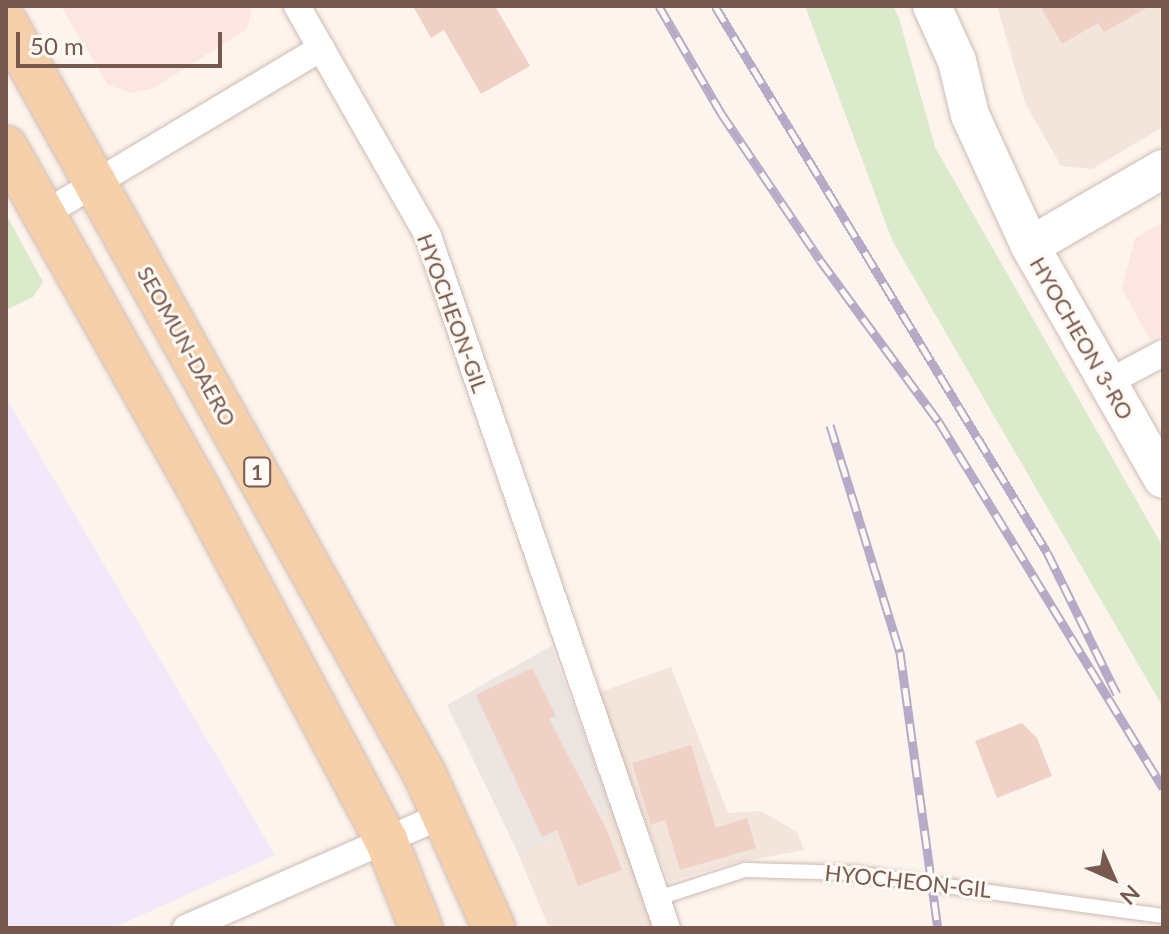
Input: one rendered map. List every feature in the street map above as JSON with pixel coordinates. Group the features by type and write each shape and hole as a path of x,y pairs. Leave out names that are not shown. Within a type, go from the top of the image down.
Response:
{"main road":[{"name":"SEOMUN-DAERO","path":"6,23 444,815 494,928"},
{"path":"6,147 386,840 421,928"}],"street":[{"name":"HYOCHEON-GIL","path":"297,6 428,236 667,928"},
{"path":"932,6 957,61 970,115 1030,246"},
{"path":"44,214 321,48"},
{"name":"HYOCHEON 3-RO","path":"1163,169 1030,246 1163,479"},
{"path":"1107,383 1163,353"},
{"path":"186,928 444,815"}],"lane":[{"name":"HYOCHEON-GIL","path":"655,899 745,870 853,873 1163,916"}],"shaded area":[{"path":"61,6 252,8 247,29 154,88 132,93 108,85"},
{"path":"997,6 1163,6 1163,127 1092,169 1061,166 1025,103"},
{"path":"1163,222 1163,333 1150,340 1122,289 1135,238"},
{"path":"6,398 275,855 113,928 6,928"},
{"path":"551,646 613,812 518,853 447,705"},
{"path":"671,667 728,813 761,811 797,832 804,850 733,863 669,882 595,694"},
{"path":"613,812 658,928 549,928 518,853"}],"green space":[{"path":"805,6 893,6 935,147 1163,547 1163,707 892,240"},
{"path":"6,214 43,282 33,297 6,310"}],"building":[{"path":"413,6 495,6 530,66 481,94 444,30 431,38"},
{"path":"1040,6 1150,6 1104,32 1098,23 1062,44"},
{"path":"532,668 556,716 549,719 607,830 622,870 578,886 557,830 542,837 476,695"},
{"path":"1022,723 1037,738 1052,776 997,798 975,741"},
{"path":"691,745 716,828 747,818 756,848 680,870 665,820 651,825 632,763"}],"railway":[{"path":"659,6 721,113 820,260 939,422 1163,788"},
{"path":"715,6 1047,552 1117,694"},
{"path":"830,425 900,652 938,928"}]}
